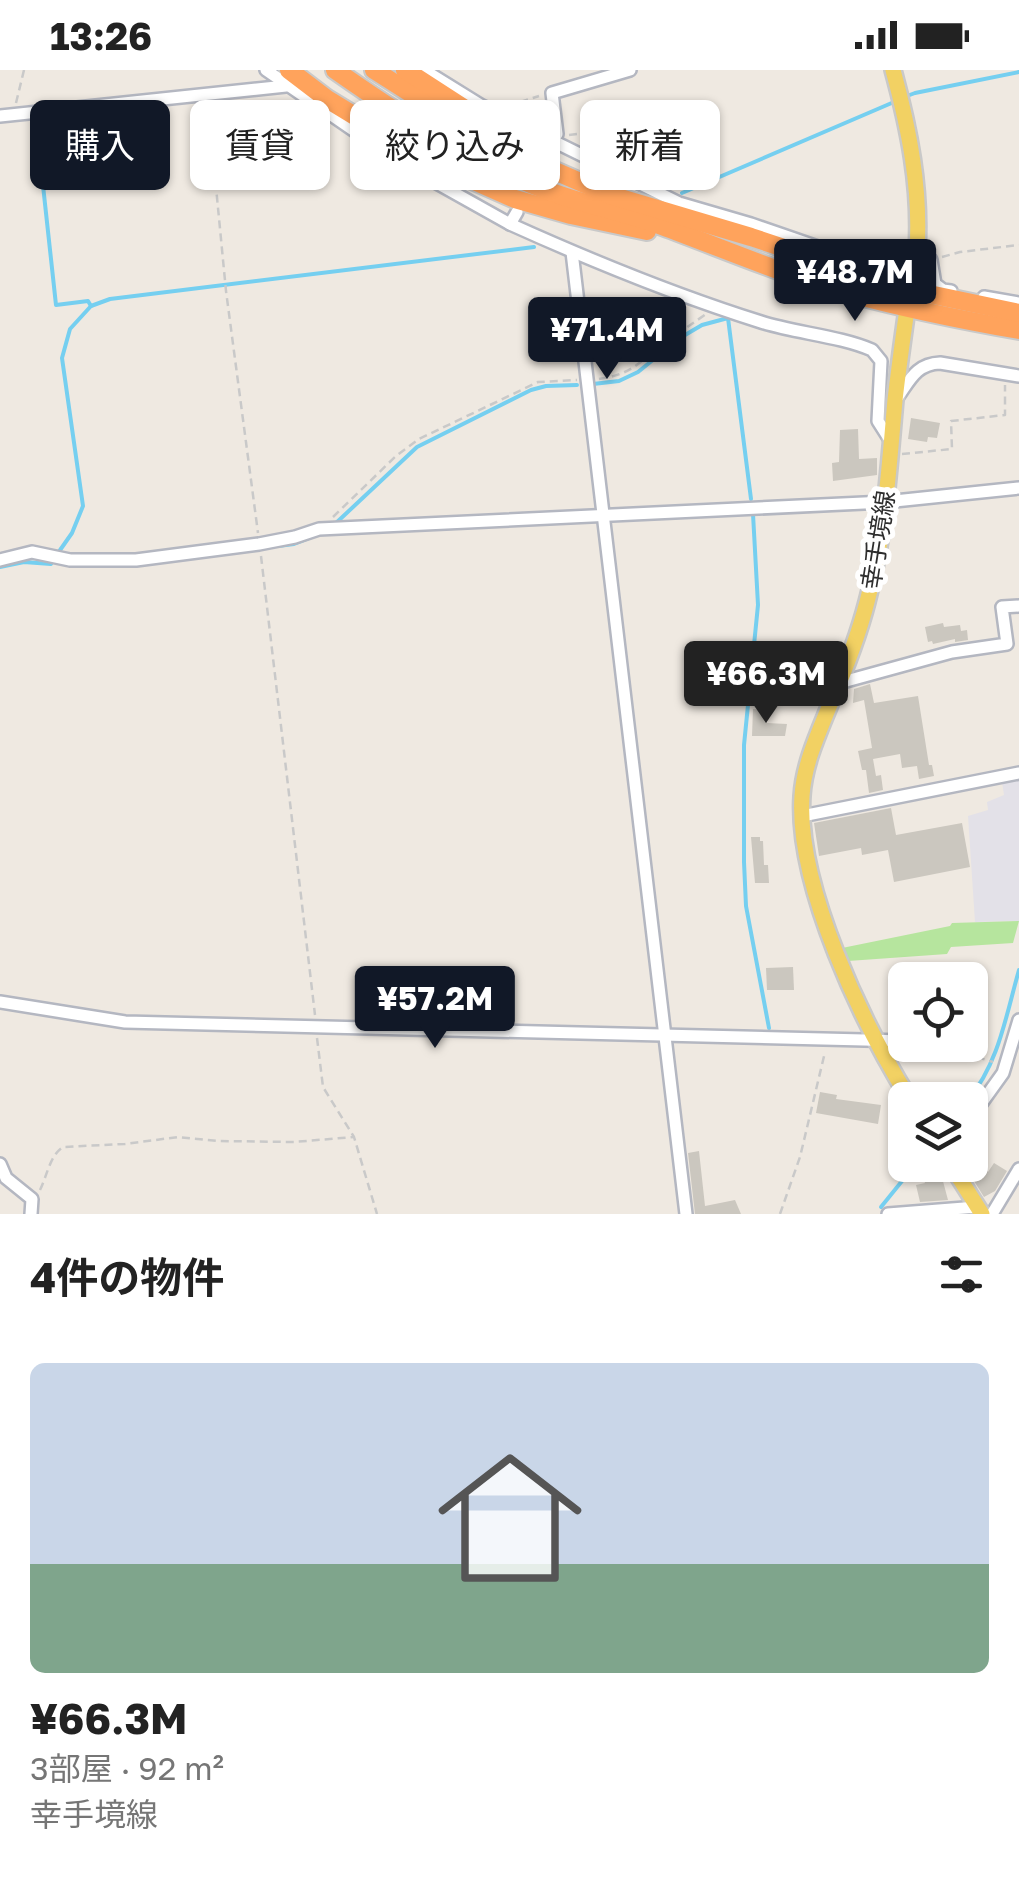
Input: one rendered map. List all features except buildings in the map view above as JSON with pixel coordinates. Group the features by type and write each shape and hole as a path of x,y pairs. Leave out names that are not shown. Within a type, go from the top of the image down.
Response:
{"highway":[{"path":"335,70 484,164 547,190 633,216 814,282 1019,313"},
{"path":"374,70 502,148 571,180 752,237 909,299 1019,330"},
{"path":"405,70 533,150 667,212"},
{"path":"288,78 427,160 515,199 581,218 706,243"}],"main road":[{"name":"幸手境線","path":"893,70 916,180 924,257 909,299 875,570 839,683 814,744 805,775 802,816 814,882 832,940 876,1040 900,1082"},
{"path":"963,1182 984,1212"}],"street":[{"path":"266,70 288,78 401,164 510,224 716,308 872,350 880,362 878,421 892,449"},
{"path":"424,70 474,100"},
{"path":"553,100 552,93 630,70"},
{"path":"6,115 207,94 288,78"},
{"path":"560,150 679,203 844,256 924,257 936,284 943,290 1019,303"},
{"path":"510,224 517,212"},
{"path":"572,252 686,1214"},
{"path":"895,402 917,369 928,364 1012,375"},
{"path":"0,560 32,552 136,560 259,544 320,529 886,502 1019,488"},
{"path":"839,683 952,652 1008,644 1002,607 1019,606"},
{"path":"802,816 1019,772"},
{"path":"0,1002 125,1022 888,1042"},
{"path":"988,1094 1003,1073 1019,1020"},
{"path":"0,1164 6,1178 32,1199 31,1214"},
{"path":"888,1214 984,1212 1019,1169"}],"path":[{"path":"6,115 24,70"},
{"path":"529,100 552,93"},
{"path":"207,94 226,291 323,1087 354,1137 376,1214"},
{"path":"560,139 723,117"},
{"path":"924,257 1019,245"},
{"path":"320,529 419,439 538,382 620,376 716,308"},
{"path":"892,449 952,449 951,421 1005,415 1012,375"},
{"path":"780,1214 800,1157 828,1039"},
{"path":"988,1061 1000,1064"},
{"path":"32,1199 58,1149 63,1147 178,1137 294,1142 354,1137"}],"shaded area":[{"path":"1019,779 1019,921 975,922 968,816 988,810 987,802 1004,795 1002,782"}],"green space":[{"path":"1019,921 1013,943 951,947 947,954 848,961 842,948 952,923"}],"waterway":[{"path":"907,96 1019,72"},
{"path":"682,193 894,102"},
{"path":"44,190 56,305 88,301 91,306"},
{"path":"58,553 83,506 62,358 70,329 91,306 110,299 534,247"},
{"path":"593,384 619,381 638,372 680,338 702,325 728,318 751,499"},
{"path":"336,523 417,447 531,390 577,385"},
{"path":"753,514 758,605 744,745 744,862 746,906 769,1028"},
{"path":"278,546 312,537"},
{"path":"0,567 53,561"},
{"path":"981,1082 994,1054 1019,970"},
{"path":"881,1207 901,1182"}]}
